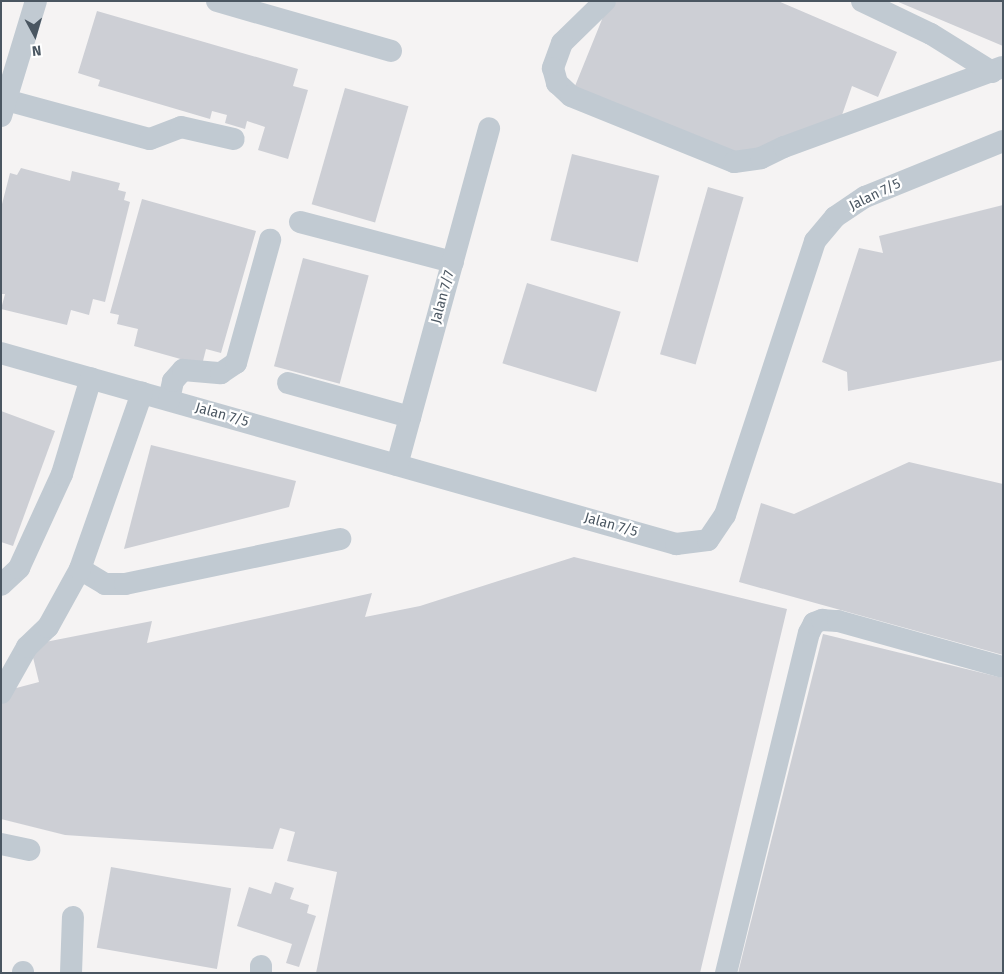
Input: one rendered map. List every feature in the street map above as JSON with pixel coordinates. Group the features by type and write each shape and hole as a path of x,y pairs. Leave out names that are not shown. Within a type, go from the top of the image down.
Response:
{"street":[{"path":"36,1 4,108 150,139 181,127 234,138"},
{"path":"217,1 391,51"},
{"path":"605,1 562,43 553,68 557,83 571,96 734,162 761,158 784,147 997,70"},
{"path":"862,1 931,34 997,70"},
{"name":"Jalan 7/7","path":"397,465 489,128"},
{"name":"Jalan 7/5","path":"1,353 676,544 708,540 725,516 815,241 835,216 865,197 1003,141"},
{"path":"300,222 453,262"},
{"path":"169,400 173,381 183,370 221,372 236,363 270,240"},
{"path":"1,585 19,568 62,474 91,378"},
{"path":"288,383 410,417"},
{"path":"1,693 27,647 48,627 80,569 142,393"},
{"path":"80,569 105,584 125,584 340,539"},
{"path":"726,973 809,633 814,623 838,621 1003,667"},
{"path":"1,844 29,850"},
{"path":"71,973 73,917"}],"building":[{"path":"617,1 778,1 897,52 878,97 852,86 841,118 731,158 573,91 605,12"},
{"path":"896,1 1003,1 1003,46"},
{"path":"97,11 298,69 293,86 308,90 288,159 258,150 265,127 247,121 245,129 225,123 227,115 212,111 210,119 98,86 100,80 78,73"},
{"path":"345,88 408,106 375,223 312,204"},
{"path":"572,154 659,176 638,262 550,240"},
{"path":"21,168 70,181 72,171 120,183 118,190 126,192 124,200 130,202 105,302 93,299 89,315 71,310 67,325 1,309 5,294 1,294 1,208 10,173 17,175"},
{"path":"708,187 744,197 696,364 660,354"},
{"path":"142,199 256,231 221,353 206,349 202,365 134,346 138,329 117,324 119,315 110,313"},
{"path":"1003,205 1003,360 848,391 847,372 822,362 859,248 883,253 879,236"},
{"path":"303,258 369,276 340,384 274,366"},
{"path":"527,283 621,312 596,392 502,363"},
{"path":"1,411 55,431 13,546 1,542"},
{"path":"151,445 296,481 289,507 124,549"},
{"path":"909,462 1003,484 1003,655 739,582 761,503 794,514"},
{"path":"574,557 787,609 700,973 316,973 337,872 287,861 295,832 280,828 273,849 65,835 1,819 1,707 5,691 39,682 30,645 152,621 147,643 372,593 365,617 420,606"},
{"path":"823,634 1003,678 1003,973 738,973"},
{"path":"111,867 231,888 217,969 97,948"},
{"path":"275,882 294,888 290,899 309,905 307,913 316,916 299,967 286,963 292,944 237,926 249,887 271,894"}]}
